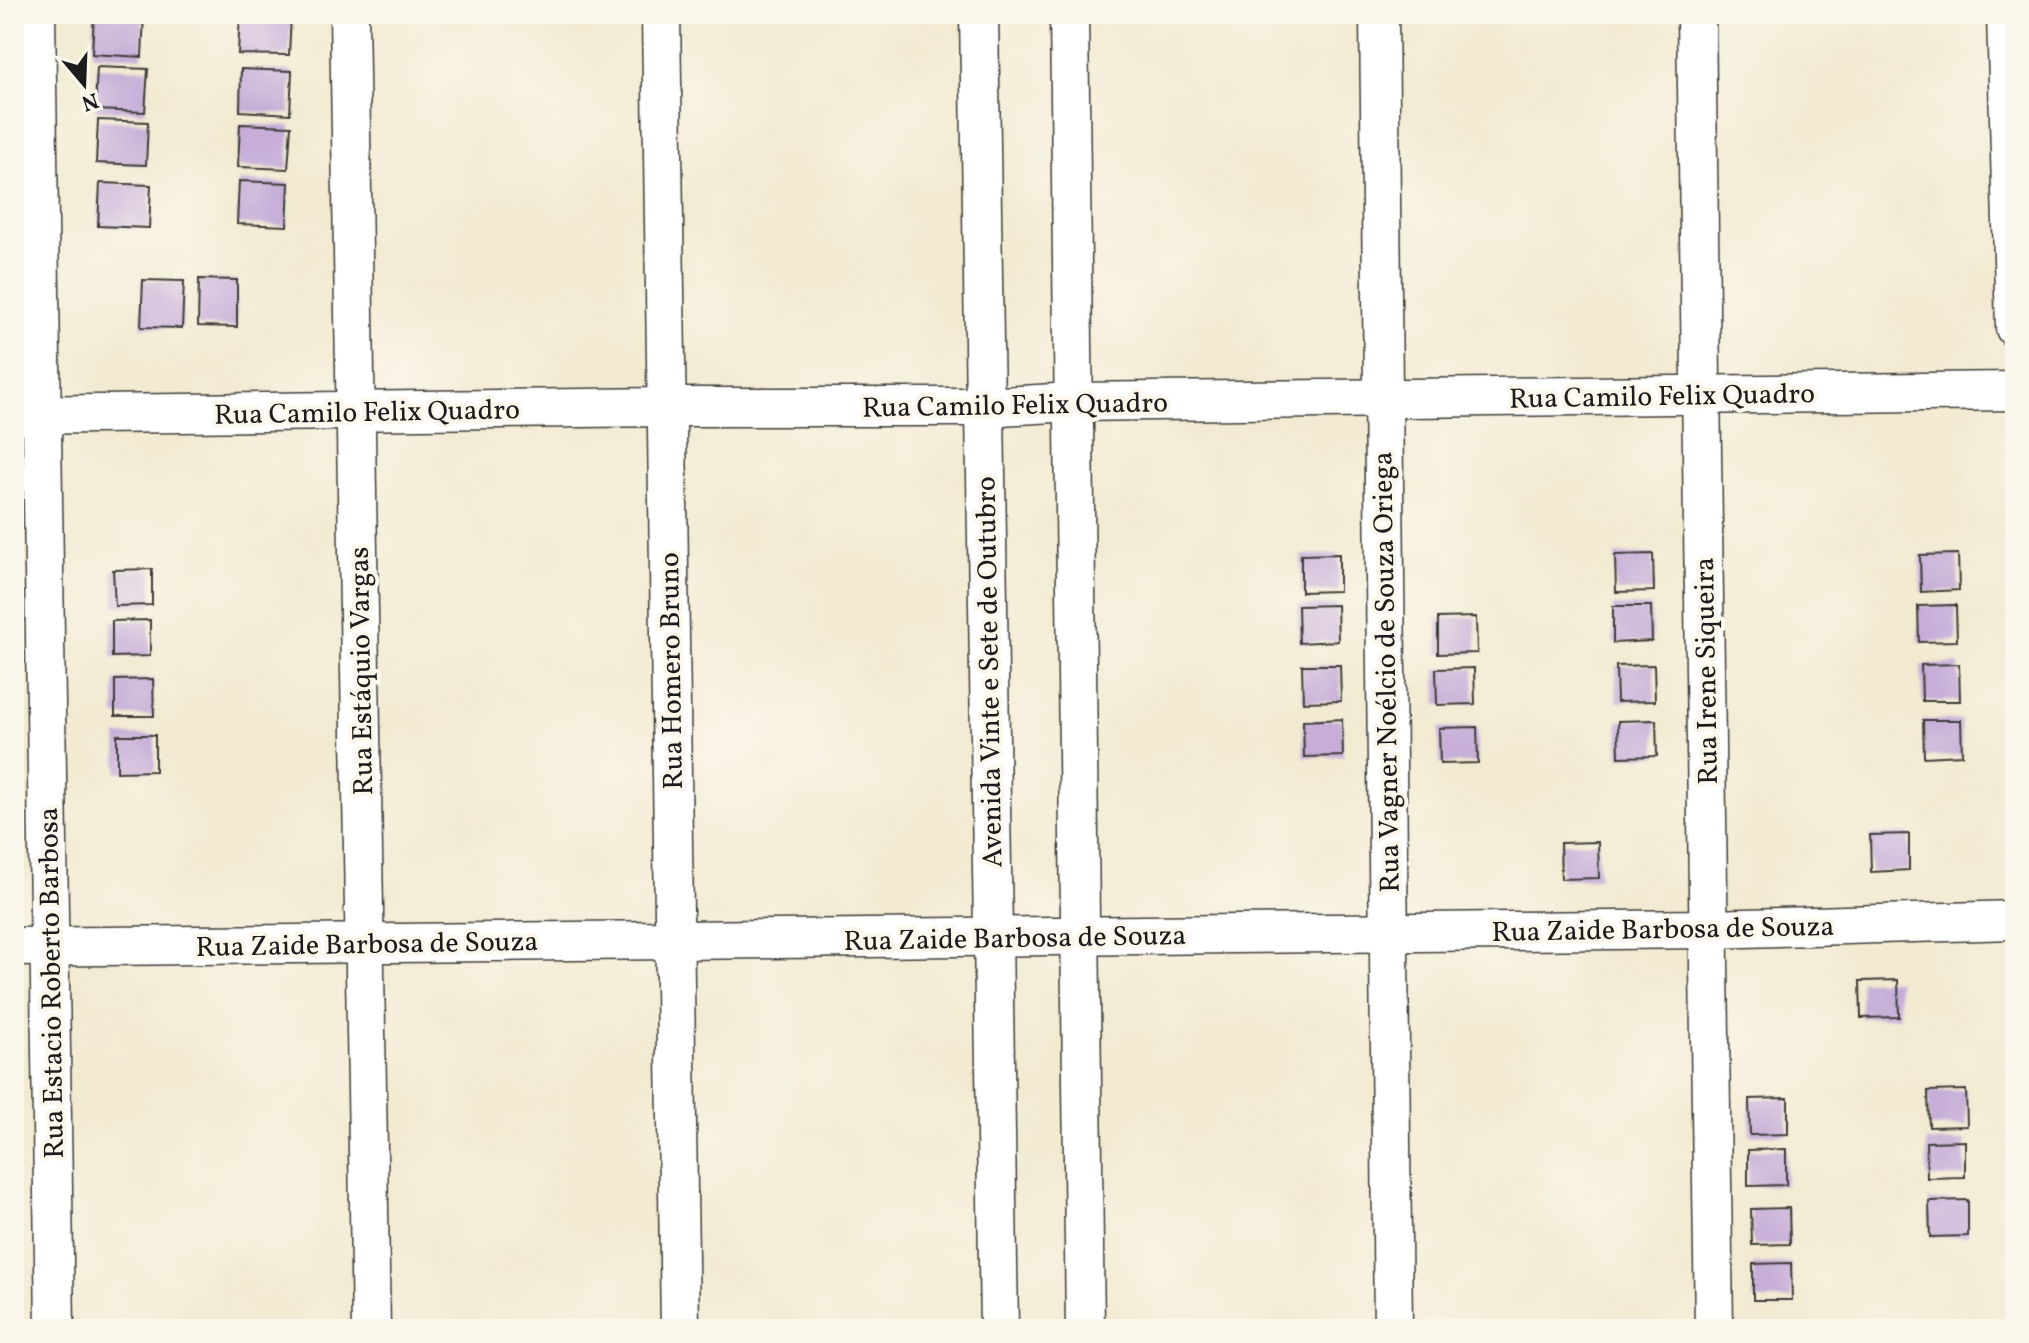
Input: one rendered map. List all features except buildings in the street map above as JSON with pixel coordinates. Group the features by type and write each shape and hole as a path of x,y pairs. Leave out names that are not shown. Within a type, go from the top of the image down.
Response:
{"street":[{"name":"Rua Estacio Roberto Barbosa","path":"36,14 28,415 32,947 55,1329"},
{"name":"Rua Estáquio Vargas","path":"349,14 371,1329"},
{"name":"Rua Homero Bruno","path":"661,14 680,1329"},
{"name":"Avenida Vinte e Sete de Outubro","path":"979,14 999,1329"},
{"path":"1069,14 1085,1329"},
{"name":"Rua Vagner Noélcio de Souza Oriega","path":"1379,14 1393,1329"},
{"name":"Rua Irene Siqueira","path":"1696,14 1714,1329"},
{"path":"2006,14 2015,328"},
{"name":"Rua Camilo Felix Quadro","path":"28,415 666,407 984,407 1072,402 2015,391"},
{"name":"Rua Zaide Barbosa de Souza","path":"32,947 1709,929 2015,920"}]}
